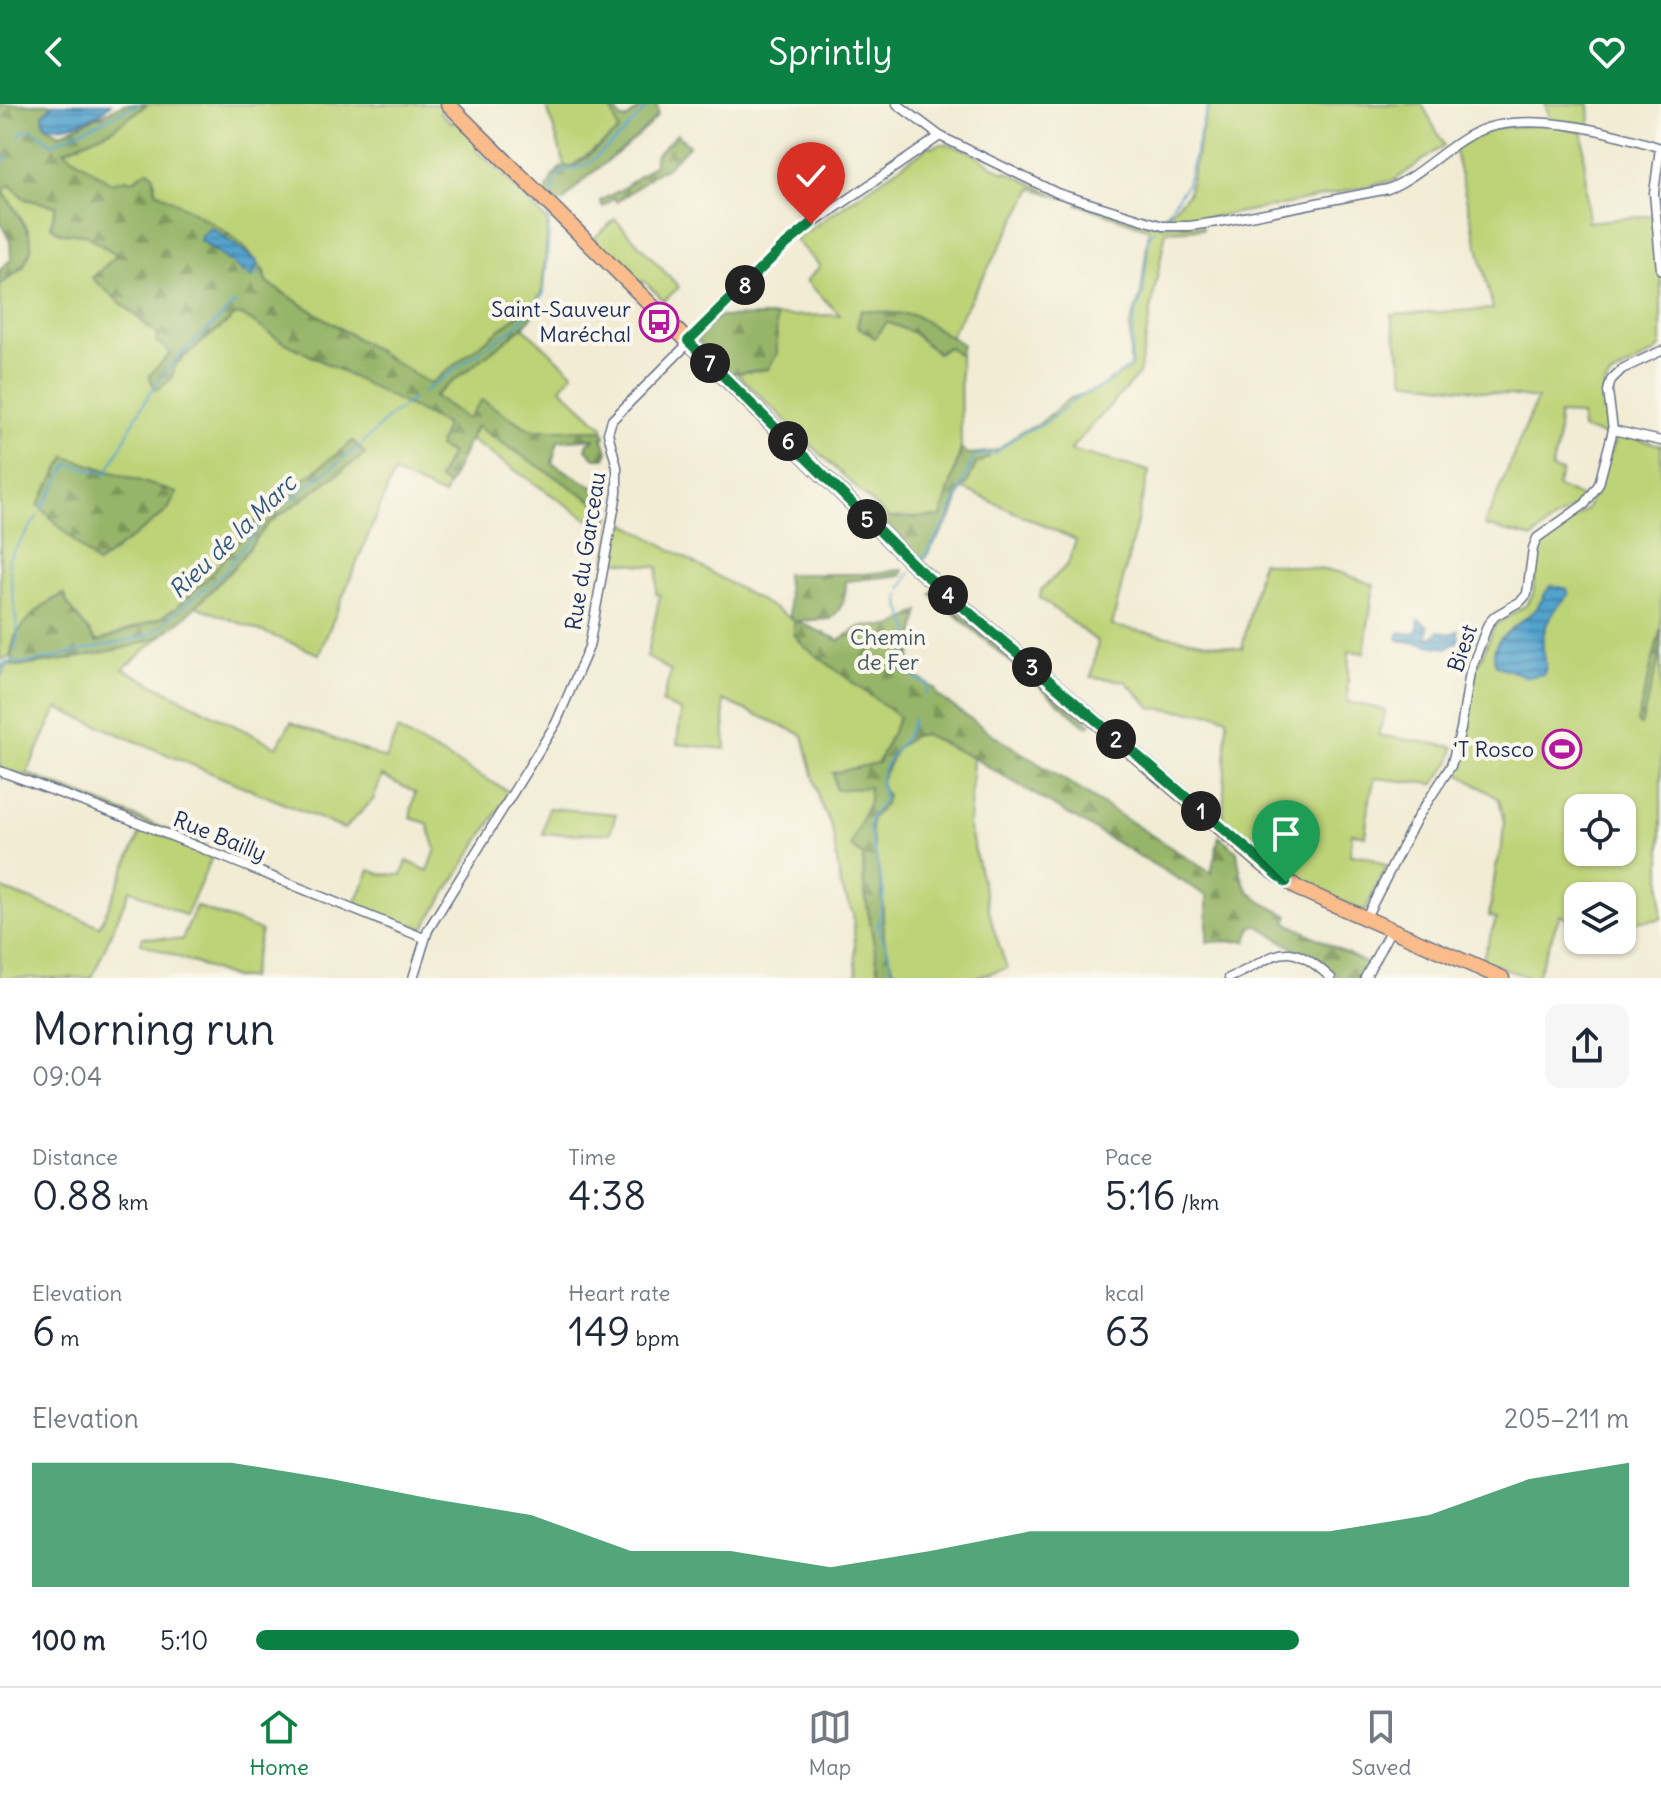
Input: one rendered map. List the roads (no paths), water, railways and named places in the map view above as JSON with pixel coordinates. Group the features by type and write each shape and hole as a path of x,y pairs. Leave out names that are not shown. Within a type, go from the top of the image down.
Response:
{"main road":[{"path":"448,104 916,567 1264,865 1299,889 1502,978"}],"street":[{"path":"897,104 940,136 1036,184 1157,225 1190,226 1224,221 1388,189 1410,178 1470,135 1502,123 1529,122 1599,130 1660,148 1654,193 1661,270"},
{"name":"Rue du Garceau","path":"413,978 424,938 556,723 589,647 617,493 617,467 608,433 612,420 802,230 940,136"},
{"name":"Biest","path":"1365,919 1417,818 1451,766 1461,729 1470,672 1488,624 1527,594 1537,538 1585,504 1595,492 1613,430 1608,391 1611,380 1622,369 1661,351"},
{"path":"1613,430 1661,441"},
{"name":"Rue Bailly","path":"0,771 110,811 424,938"},
{"path":"1365,978 1390,931"},
{"path":"1229,978 1291,951 1331,978"}],"water":[{"path":"53,104 111,104 80,122 62,126 45,125 43,115"},
{"path":"211,228 258,262 252,278 200,240"},
{"path":"1552,585 1567,589 1569,595 1546,625 1544,674 1528,677 1497,666 1495,647 1500,639 1532,613"},
{"path":"1419,620 1428,626 1427,637 1433,637 1439,631 1450,634 1458,631 1459,641 1447,648 1398,640 1400,632 1417,632"}],"waterway":[{"path":"19,137 24,130 36,131 52,144 139,104"},
{"path":"552,197 556,178 563,171 586,165 620,137 650,104"},
{"path":"1161,221 1187,184 1203,121 1211,104"},
{"path":"0,166 8,156"},
{"path":"422,393 519,324 544,293 548,213"},
{"path":"923,560 949,517 977,455 994,454 1021,433 1045,423 1078,397 1099,388 1131,367 1134,319 1143,294 1149,237 1155,230"},
{"path":"257,277 258,267"},
{"path":"41,510 69,464 106,474 160,378 233,304 237,305"},
{"name":"Rieu de la Marc","path":"0,665 8,662 29,663 150,635 223,573 266,518 361,445 390,416 413,399"},
{"path":"14,651 18,635 8,559 38,516"},
{"path":"901,589 910,573"},
{"path":"900,595 910,638 902,671 926,684 926,695"},
{"path":"0,678 7,663"},
{"path":"894,978 887,947 878,929 884,892 869,828 872,815 884,800 881,784 886,764 907,735 913,719"}],"place":[{"name":"Saint-Sauveur Maréchal","path":"659,322"},
{"name":"'T Rosco","path":"1562,749"}],"park label":[{"name":"Chemin de Fer","path":"888,650"}]}
